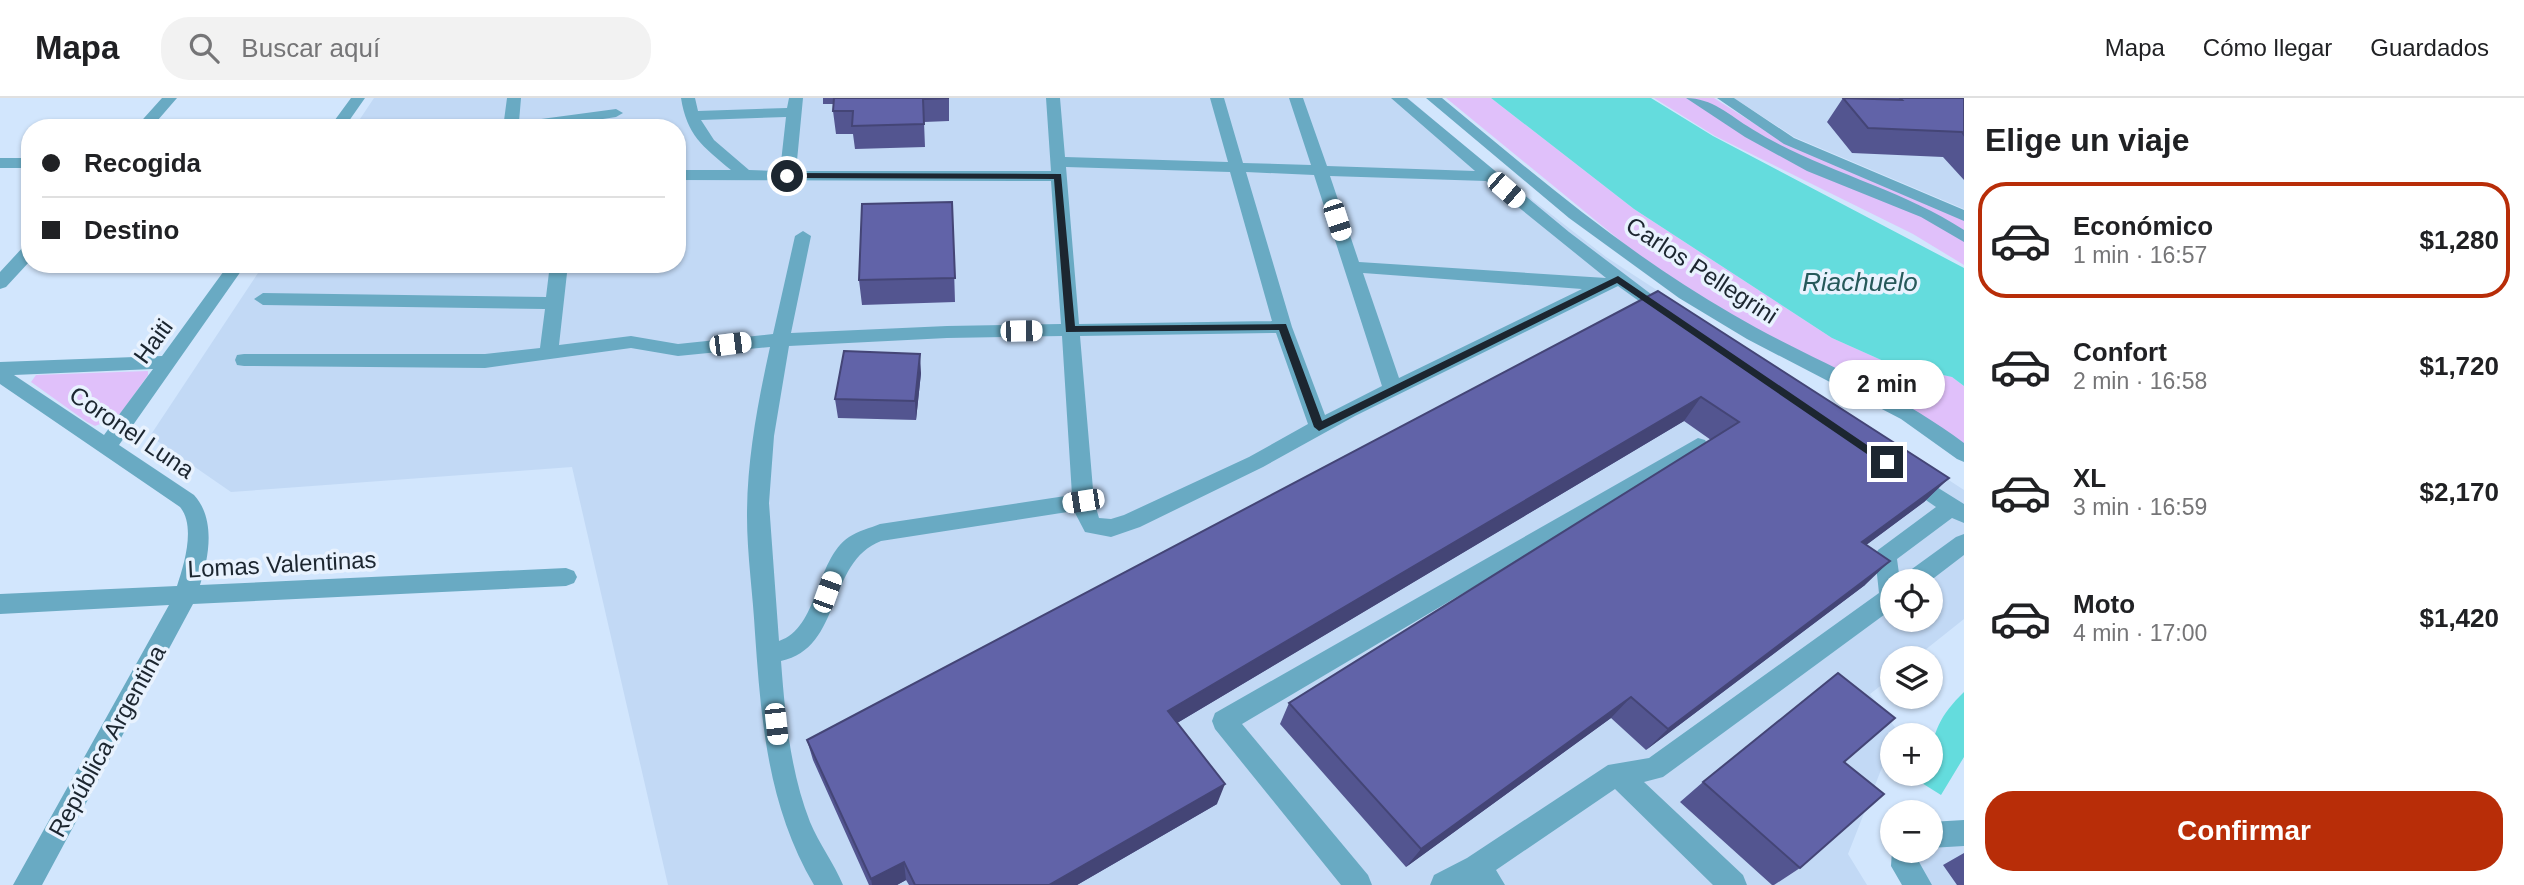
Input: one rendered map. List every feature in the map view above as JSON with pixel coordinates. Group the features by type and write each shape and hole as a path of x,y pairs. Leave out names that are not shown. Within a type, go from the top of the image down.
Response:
{"street":[{"path":"150,119 170,98"},
{"path":"343,119 358,98"},
{"path":"512,119 514,98"},
{"path":"688,98 690,116 701,139 746,176"},
{"path":"1053,98 1083,501 1086,516 1093,526 1111,528 1132,521 1256,462 1393,389 1611,282"},
{"path":"1217,98 1283,327 1319,427"},
{"path":"1296,98 1393,389"},
{"path":"1398,98 1611,282 1682,323"},
{"name":"Carlos Pellegrini","path":"1433,98 1581,219 1678,290 1757,337 1910,416 1964,454"},
{"path":"1693,98 1749,134 1813,168 1933,209 1964,216"},
{"path":"1724,98 1789,141 1933,209 1964,237"},
{"path":"690,116 795,105 787,176"},
{"path":"575,119 618,113"},
{"path":"0,163 21,163"},
{"path":"686,175 787,176 1237,167 1321,173 1489,176"},
{"path":"803,236 767,410 758,505 768,652 781,772 795,820 830,885"},
{"path":"0,283 21,260"},
{"path":"1352,267 1611,282"},
{"name":"Haiti","path":"107,447 232,273"},
{"path":"549,354 558,273"},
{"path":"263,299 555,303"},
{"path":"244,360 485,360 631,342 678,350 782,339 947,332 1283,327"},
{"path":"0,369 168,362"},
{"name":"Coronel Luna","path":"0,375 187,501 194,509 198,538 193,571 185,595"},
{"path":"1358,885 1224,721 1698,445"},
{"path":"1888,569 1886,556 1958,511 1896,468"},
{"path":"768,652 790,648 806,633 819,614 835,570 854,544 880,533 1083,501"},
{"path":"1929,569 1964,543"},
{"name":"Lomas Valentinas","path":"0,604 566,577"},
{"name":"República Argentina","path":"27,885 174,621 185,595"},
{"path":"1444,885 1484,876 1617,773 1654,769 1880,605"},
{"path":"1617,773 1732,885"},
{"path":"1943,834 1964,833"},
{"path":"1905,863 1917,885"}],"shaded area":[{"path":"374,98 1408,98 1472,153 1606,257 1964,490 1964,619 1930,646 1880,646 1880,686 1870,694 1892,723 1880,723 1880,773 1848,854 1867,885 668,885 572,467 231,492 150,436 258,273 686,273 686,119 360,119"},
{"path":"1446,98 1491,98 1634,209 1832,338 1888,363 1952,377 1964,386 1964,444 1732,315 1650,265"},
{"path":"1654,98 1714,98 1785,143 1964,220 1964,265 1913,234 1715,136"},
{"path":"1734,98 1964,98 1964,209 1794,137"},
{"path":"148,371 148,375 118,417 95,426 31,382 36,375"},
{"path":"1964,841 1964,885 1922,885 1908,863 1943,863 1943,843"}],"water":[{"name":"Riachuelo","path":"1491,98 1651,98 1713,136 1964,268 1964,386 1952,377 1888,363 1832,338 1634,209"},
{"path":"1964,692 1964,757 1941,795 1927,786 1943,786 1943,723 1940,723"}],"building":[{"path":"834,98 949,98 923,99 924,124 852,126 853,111 833,111"},
{"path":"1843,98 1964,98 1964,135 1962,132 1868,128"},
{"path":"952,202 955,278 859,280 862,204"},
{"path":"1658,291 1949,478 1862,542 1890,561 1668,729 1631,697 1421,849 1289,703 1739,422 1701,397 1168,711 1225,784 1049,885 915,885 904,862 871,879 807,740"},
{"path":"844,351 920,354 915,401 835,399"},
{"path":"1838,673 1880,706 1880,709 1895,718 1889,723 1880,723 1880,731 1844,762 1884,794 1800,868 1703,782"}],"route":[{"path":"787,176 1058,176 1070,330 1283,327 1319,427 1618,279 1887,462"}]}
